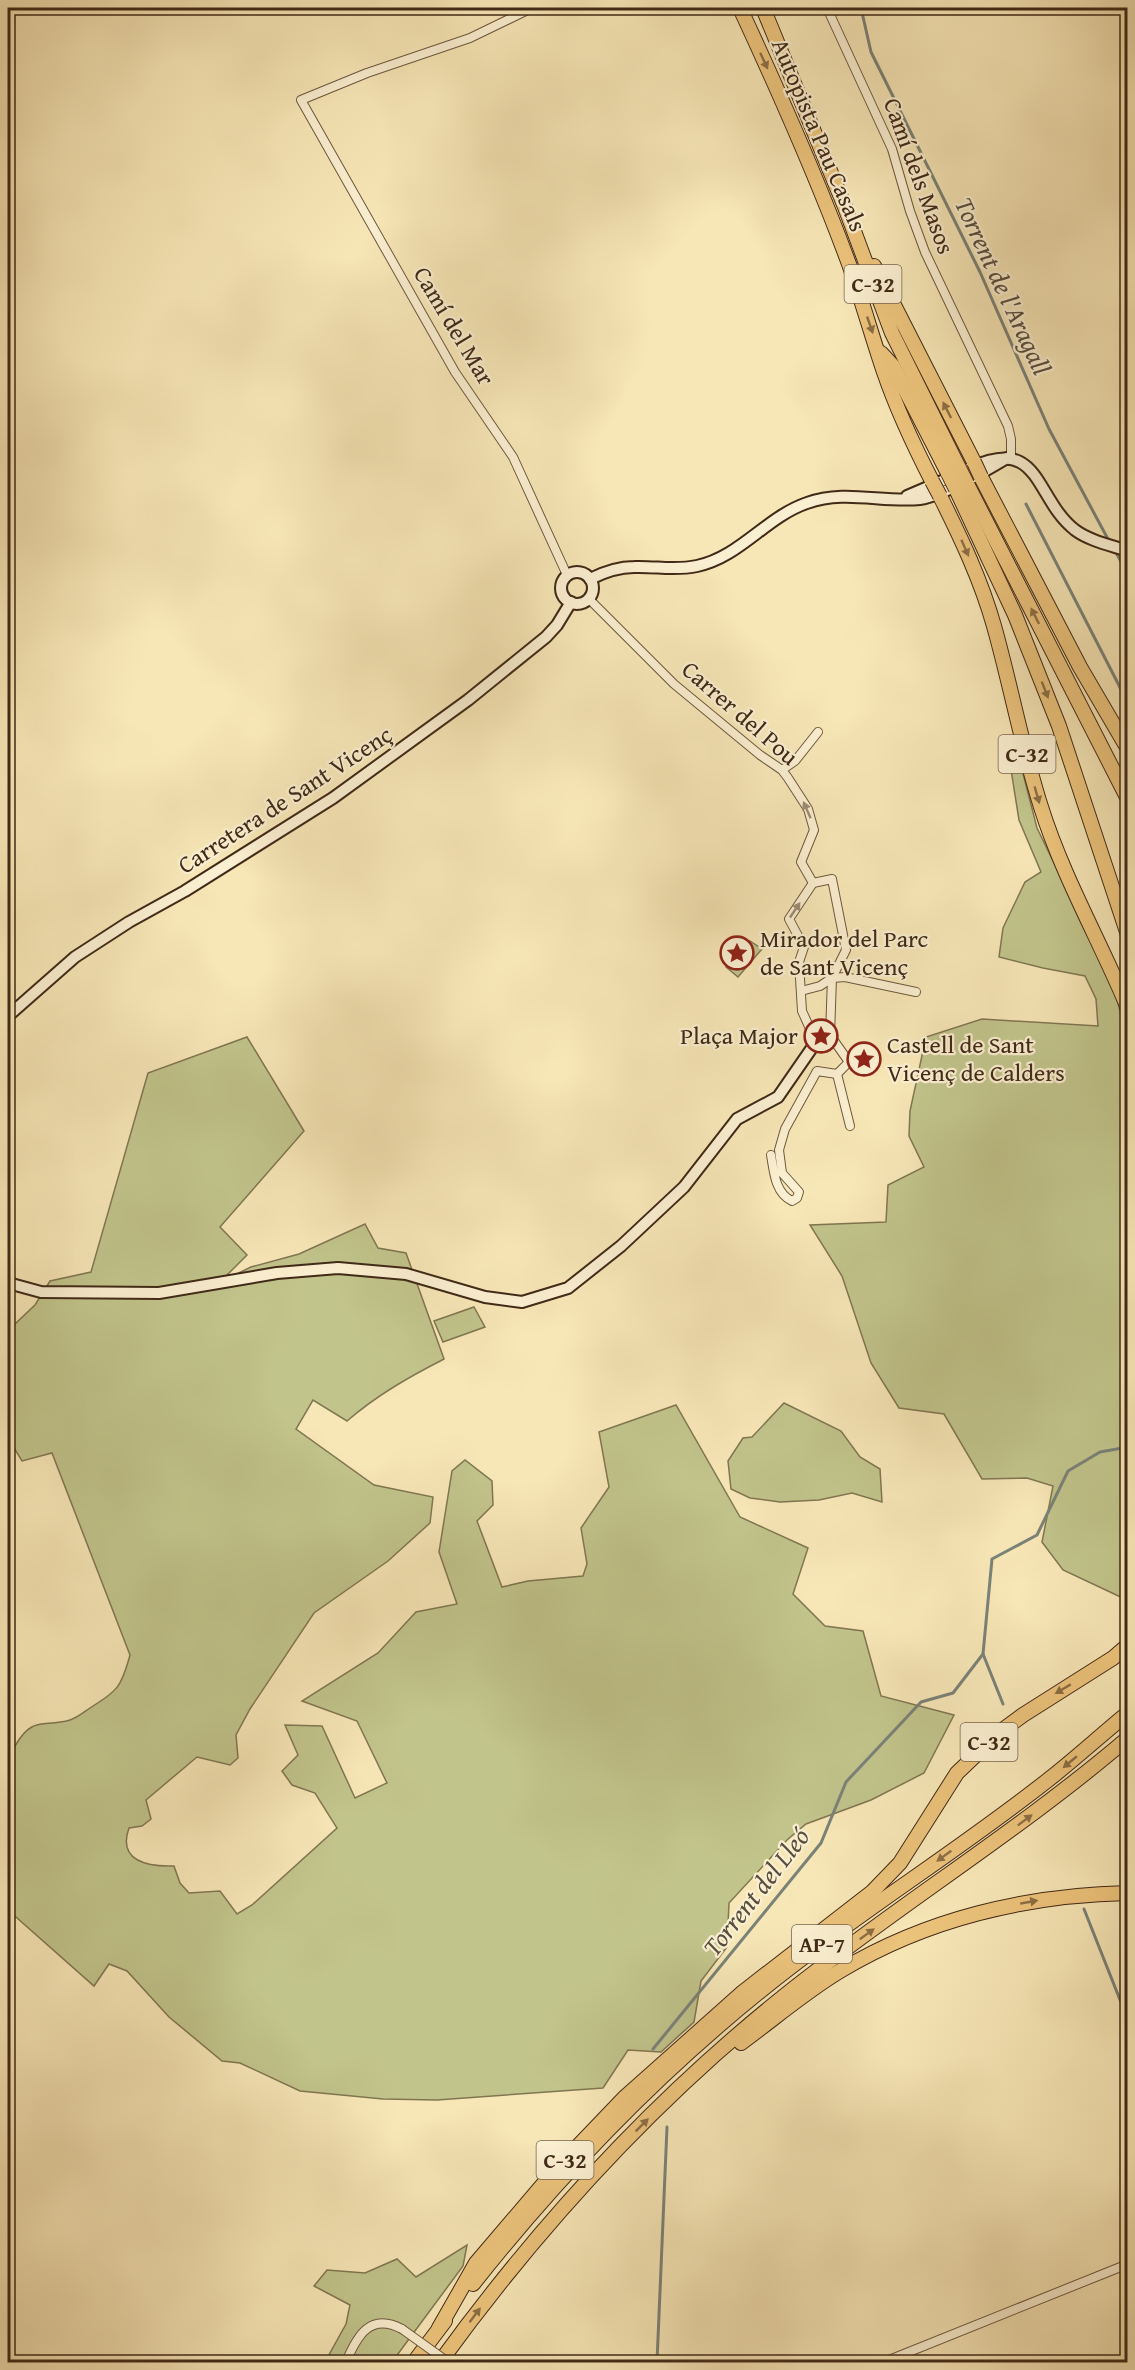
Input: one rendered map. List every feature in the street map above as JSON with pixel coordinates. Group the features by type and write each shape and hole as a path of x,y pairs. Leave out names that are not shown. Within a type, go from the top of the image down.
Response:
{"highway":[{"name":"Autopista Pau Casals","path":"740,8 792,122 825,202 878,349"},
{"name":"Autopista Pau Casals","path":"763,8 845,207"},
{"name":"C-32","path":"845,207 892,333 953,471"},
{"name":"C-32","path":"845,207 1080,667 1128,749"},
{"name":"C-32","path":"878,349 893,366 953,471 1128,799"},
{"name":"C-32","path":"878,349 884,371 909,435 972,562 987,604 1050,836 1128,1008"},
{"name":"C-32","path":"961,486 1055,715 1128,935"},
{"name":"C-32","path":"439,2328 477,2263 557,2168 624,2098 743,1992 872,1892 900,1863 957,1773 1000,1732 1113,1658 1128,1645"},
{"name":"AP-7","path":"414,2362 499,2251 551,2190 598,2139 669,2070 787,1970 1046,1782 1128,1713"},
{"name":"AP-7","path":"440,2362 545,2228 607,2159 710,2058 783,1997 999,1840 1128,1738"},
{"path":"676,2091 818,1985 888,1946 946,1923 985,1911 1042,1900 1128,1893"}],"street":[{"name":"Camí del Mar","path":"532,8 470,38 367,73 301,100 455,372 513,457 567,575"},
{"name":"Camí dels Masos","path":"827,8 892,150 925,252 1008,426 1011,438 1009,458"},
{"path":"590,579 618,569 634,567 669,570 715,561 740,547 786,512 809,502 850,496 929,497 1009,458 1021,462 1032,472 1062,515 1076,530 1095,540 1128,551"},
{"path":"577,572 590,579 593,589 589,599 580,603 571,602 563,595 561,584 567,575 577,572"},
{"name":"Carrer del Pou","path":"589,599 675,684 782,770 808,809 814,830 801,862 813,883"},
{"name":"Carretera de Sant Vicenç","path":"8,1016 75,957 333,798 468,700 546,637 557,625 571,602"},
{"path":"782,770 795,761 818,732"},
{"path":"816,1042 802,1011 799,962 804,948 789,919 813,883 832,879 846,950 832,978 830,1035 849,1062 837,1074"},
{"path":"801,992 820,986 832,978 845,977 916,992"},
{"path":"8,1283 41,1292 159,1293 277,1273 338,1268 406,1274 485,1298 522,1302 568,1288 621,1246 684,1187 737,1119 778,1097 816,1042 830,1035"},
{"path":"771,1155 777,1184 785,1198 792,1201 797,1198 799,1192 782,1173 779,1158 785,1129 817,1071 837,1074"},
{"path":"837,1074 850,1126"},
{"path":"884,2362 1128,2265"},
{"path":"346,2362 355,2342 366,2329 376,2324 386,2323 402,2329 448,2362"}],"green space":[{"path":"1018,754 1037,828 1117,999 1127,1040 1127,1600 1063,1570 1042,1542 1053,1486 1027,1478 982,1479 944,1414 899,1408 871,1363 842,1276 810,1225 886,1222 888,1185 924,1167 909,1136 910,1111 926,1037 982,1019 1098,1026 1096,999 1085,976 999,957 1003,928 1025,882 1041,872 1019,820 1009,757"},
{"path":"750,941 762,949 738,977 726,967"},
{"path":"247,1037 304,1131 220,1227 247,1255 220,1282 251,1267 299,1254 365,1224 378,1248 406,1253 444,1359 394,1387 347,1421 313,1400 296,1429 374,1485 433,1497 430,1523 388,1561 314,1613 250,1709 236,1735 238,1758 230,1765 197,1757 146,1800 151,1819 142,1826 129,1828 126,1839 131,1855 145,1863 174,1866 180,1883 189,1893 220,1891 237,1914 252,1905 337,1828 315,1793 292,1785 282,1771 298,1755 285,1725 322,1726 355,1798 387,1783 357,1721 302,1701 378,1653 416,1612 457,1604 439,1552 452,1471 465,1460 492,1481 493,1505 477,1521 502,1587 528,1581 583,1576 587,1564 581,1528 609,1487 599,1432 676,1405 740,1517 808,1548 793,1594 825,1626 863,1631 881,1696 954,1715 924,1773 871,1800 806,1824 787,1840 729,1903 727,1947 701,1981 694,2022 661,2052 628,2050 603,2088 437,2100 383,2099 300,2091 240,2063 222,2061 169,2017 127,1971 109,1964 94,1986 8,1910 8,1744 15,1746 21,1736 33,1726 70,1720 107,1697 121,1682 130,1655 52,1453 22,1461 8,1438 8,1353 14,1325 35,1305 50,1281 91,1272 148,1073"},
{"path":"474,1307 485,1327 443,1342 434,1321"},
{"path":"784,1403 841,1431 860,1457 880,1469 882,1502 852,1493 819,1500 780,1502 750,1498 731,1489 728,1461 743,1438 752,1437"},
{"path":"467,2245 463,2266 392,2362 325,2362 346,2324 350,2305 314,2286 327,2270 365,2273 397,2259 416,2277"}],"waterway":[{"name":"Torrent de l'Aragall","path":"861,8 871,52 980,272 1049,429 1109,541"},
{"name":"Torrent del Lleó","path":"1026,504 1128,703"},
{"name":"Torrent de l'Aragall","path":"1114,549 1128,574"},
{"name":"Torrent del Lleó","path":"653,2049 821,1843 846,1782 921,1702 953,1693 983,1654 992,1559 1037,1535 1068,1471 1100,1452 1128,1447"},
{"path":"983,1654 1003,1704"},
{"path":"1084,1909 1128,2020"},
{"name":"Torrent del Lleó","path":"657,2362 667,2127"}],"place":[{"name":"Mirador del Parc de Sant Vicenç","path":"737,953"},
{"name":"Plaça Major","path":"821,1036"},
{"name":"Castell de Sant Vicenç de Calders","path":"864,1059"}]}
